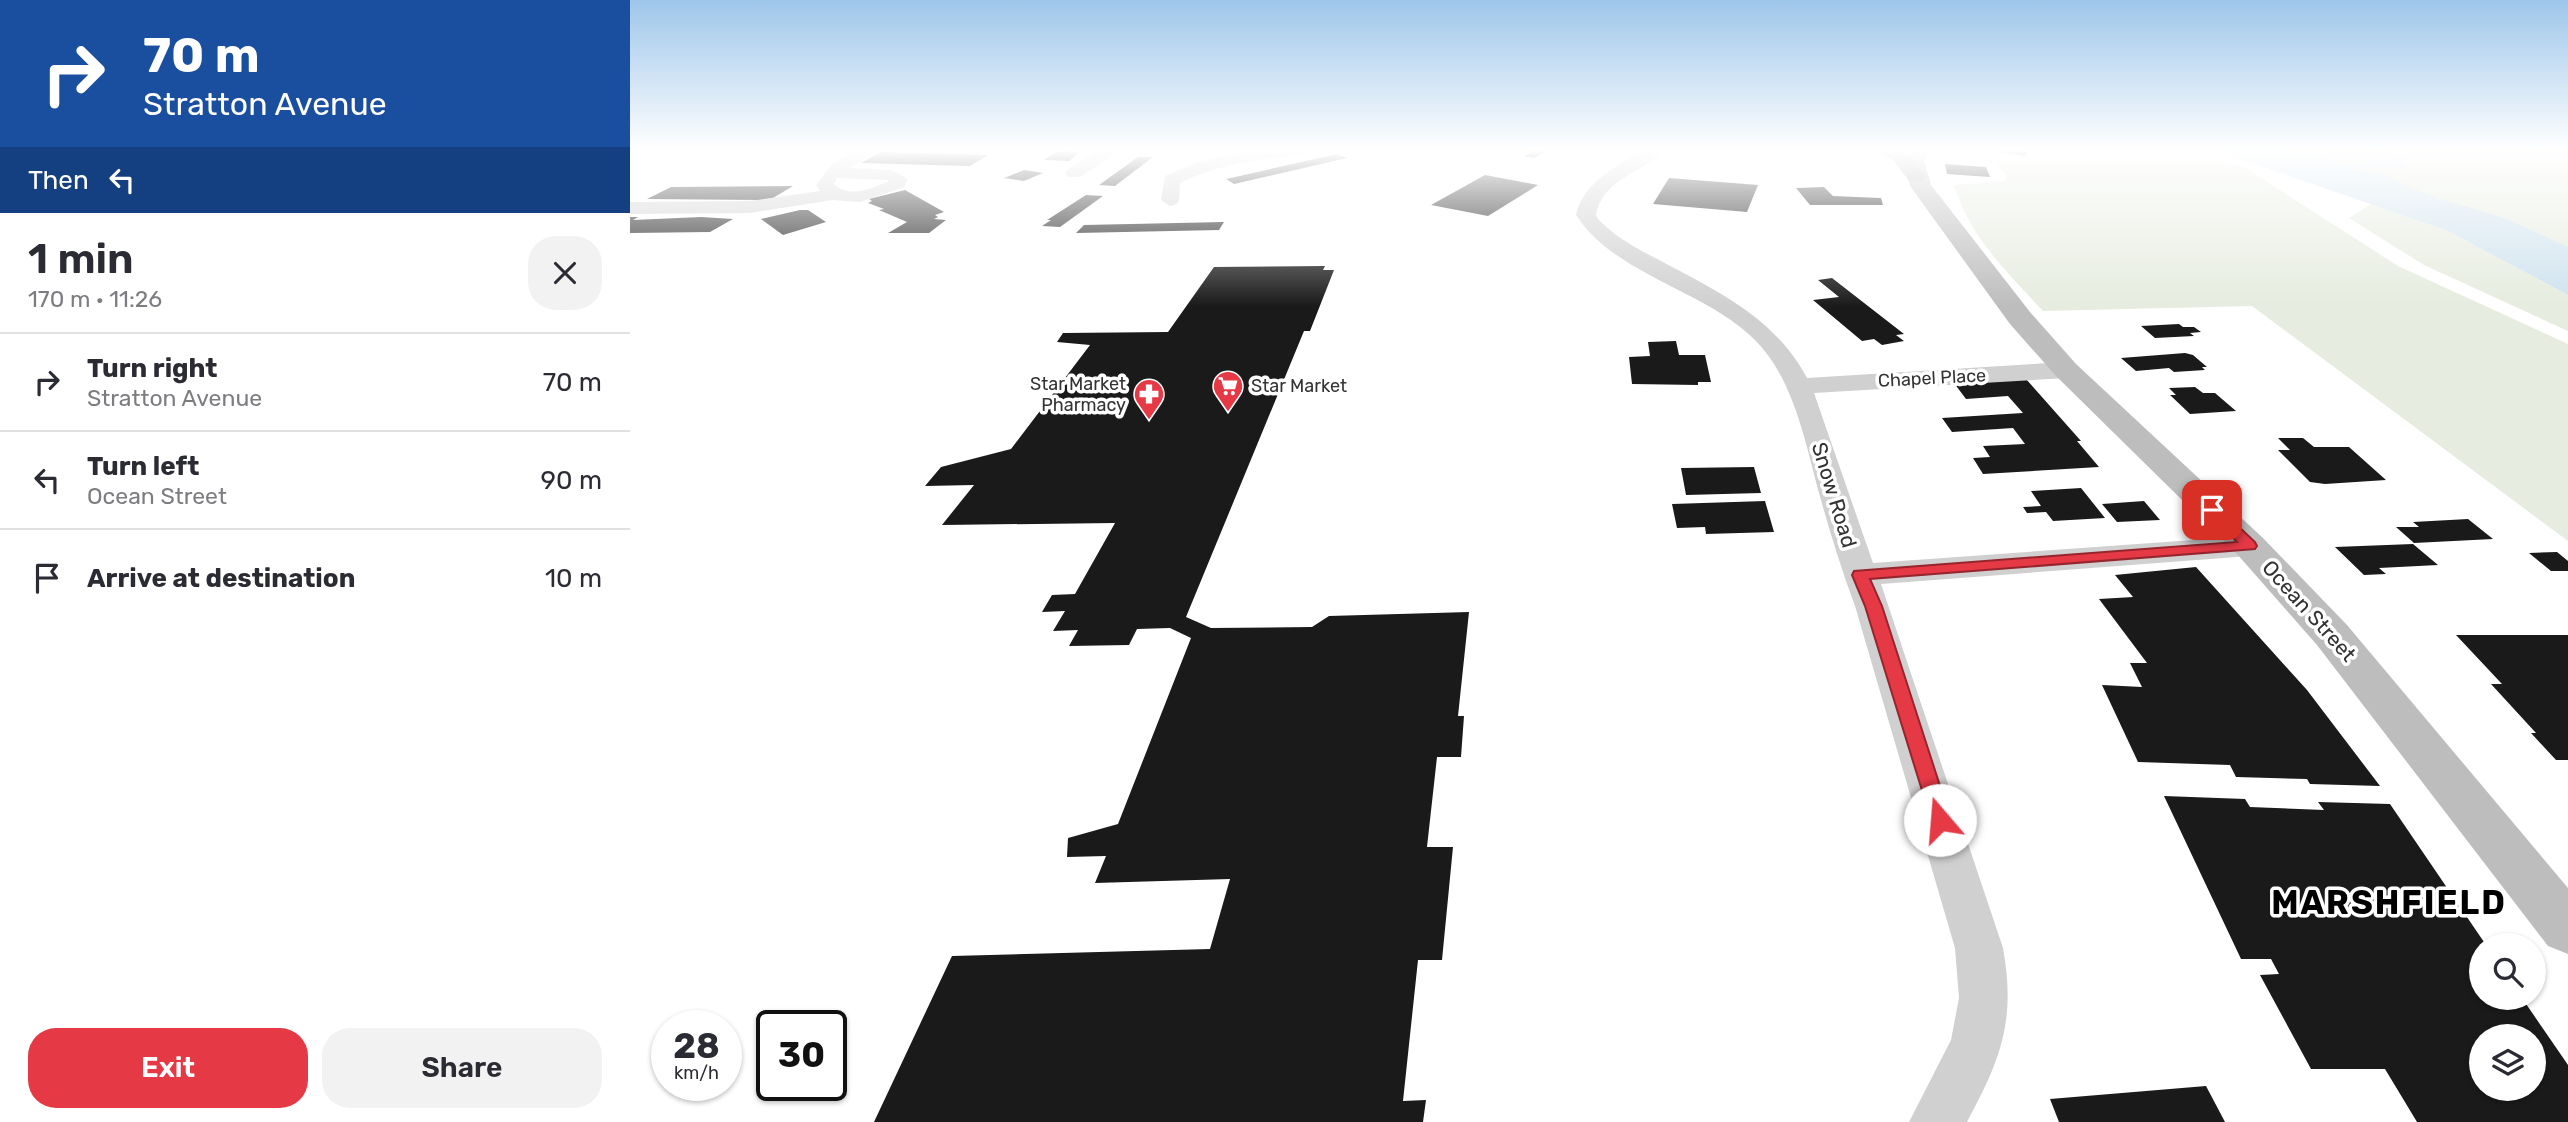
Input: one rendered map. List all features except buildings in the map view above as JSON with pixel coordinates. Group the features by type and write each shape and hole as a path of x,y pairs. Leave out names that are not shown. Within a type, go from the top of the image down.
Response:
{"main road":[{"name":"Ocean Street","path":"1945,201 2020,318 2067,370 2250,546 2332,635 2568,929"}],"street":[{"path":"630,208 750,207 787,201"},
{"name":"Snow Road","path":"1590,201 1586,209 1590,222 1602,234 1628,252 1746,320 1776,349 1798,386 1860,575 1873,606 1954,863 1985,976 1986,1005 1974,1055 1937,1122"},
{"name":"Chapel Place","path":"1798,386 2067,370"},
{"path":"1860,575 2250,546"}],"shaded area":[{"path":"2297,201 2398,266 2568,344 2568,541 2252,306 2043,311 1991,253 1969,221 1961,203"},
{"path":"2447,201 2568,201 2568,247 2518,224"},
{"path":"2371,204 2448,231 2568,295 2568,331 2424,265 2349,218"}],"water":[{"path":"2363,201 2448,201 2505,218 2568,247 2568,295 2448,231"}],"place":[{"name":"Star Market","path":"1228,413"},
{"name":"Star Market Pharmacy","path":"1149,421"}],"district":[{"name":"MARSHFIELD","path":"2389,902"}],"route":[{"path":"1940,820 1873,606 1860,575 2250,546 2212,510"}]}
